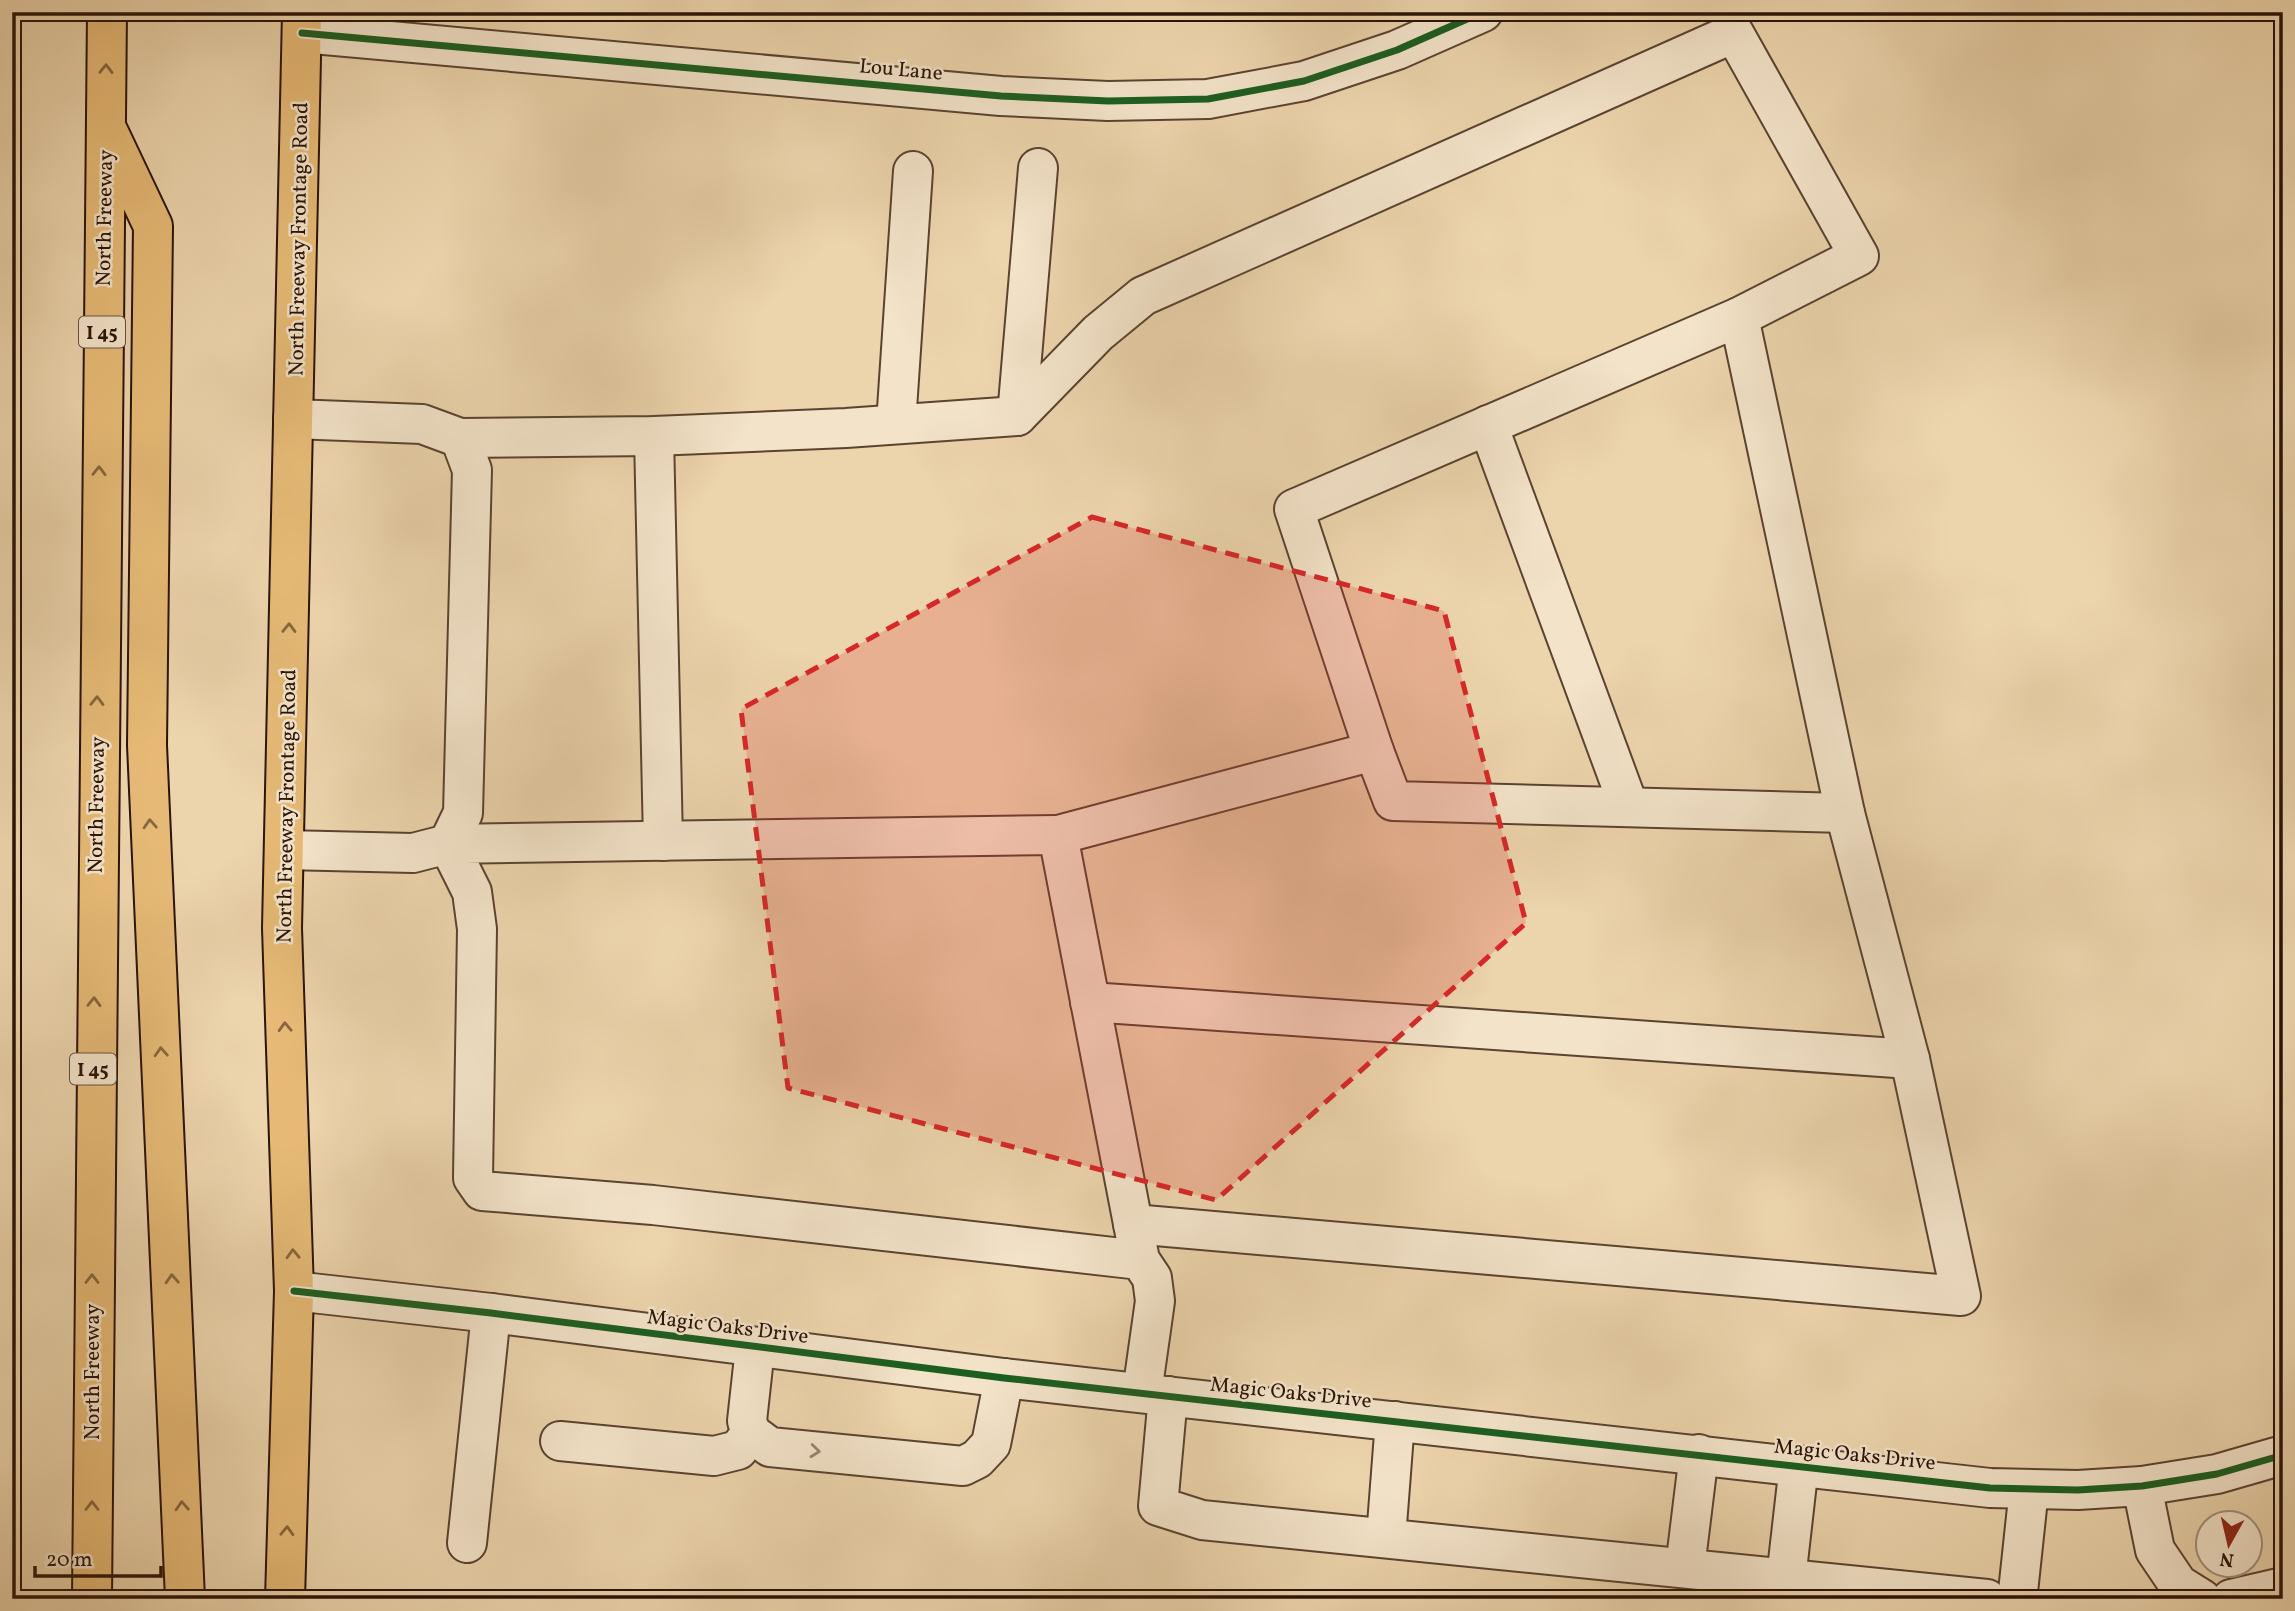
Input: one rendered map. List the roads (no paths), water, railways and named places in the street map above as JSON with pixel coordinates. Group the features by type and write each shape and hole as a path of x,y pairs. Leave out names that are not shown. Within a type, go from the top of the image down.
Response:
{"main road":[{"name":"North Freeway","path":"92,1599 98,553 107,12"},
{"name":"North Freeway Frontage Road","path":"285,1599 294,1291 282,928 302,22"},
{"path":"105,125 153,226 147,745 185,1599"}],"street":[{"name":"Lou Lane","path":"302,22 1001,96 1108,101 1208,99 1304,81 1397,50 1483,12"},
{"path":"293,419 422,424 460,438 654,436 1017,416 1098,333 1143,296 1734,33 1858,256 1739,317 1294,509 1393,801 1845,813"},
{"path":"1017,416 1038,168"},
{"path":"896,424 913,171"},
{"path":"448,844 471,892 477,929 472,1178 482,1191 1136,1242 1961,1296 1910,1059 1845,813 1739,317"},
{"path":"1488,425 1629,807"},
{"path":"654,436 663,841"},
{"path":"448,844 463,813 472,470 460,438"},
{"path":"284,850 413,853 448,844 1058,835 1374,751"},
{"path":"1058,835 1136,1242 1152,1278 1155,1301 1158,1506 1202,1520 1987,1599"},
{"path":"1090,1002 1910,1059"},
{"name":"Magic Oaks Drive","path":"294,1291 491,1313 1004,1378 1990,1488 2078,1490 2142,1486 2217,1474 2283,1455"},
{"path":"467,1543 491,1313"},
{"path":"755,1348 747,1421 751,1433 770,1447 962,1466 977,1459 991,1444 1004,1378"},
{"path":"1386,1538 1395,1421"},
{"path":"560,1441 714,1456 738,1450 751,1433"},
{"path":"1685,1568 1699,1454"},
{"path":"1786,1579 1799,1465"},
{"path":"2142,1486 2155,1550 2178,1584 2202,1599"},
{"path":"2013,1599 2018,1591 2029,1489"},
{"path":"2231,1599 2283,1587"}]}
